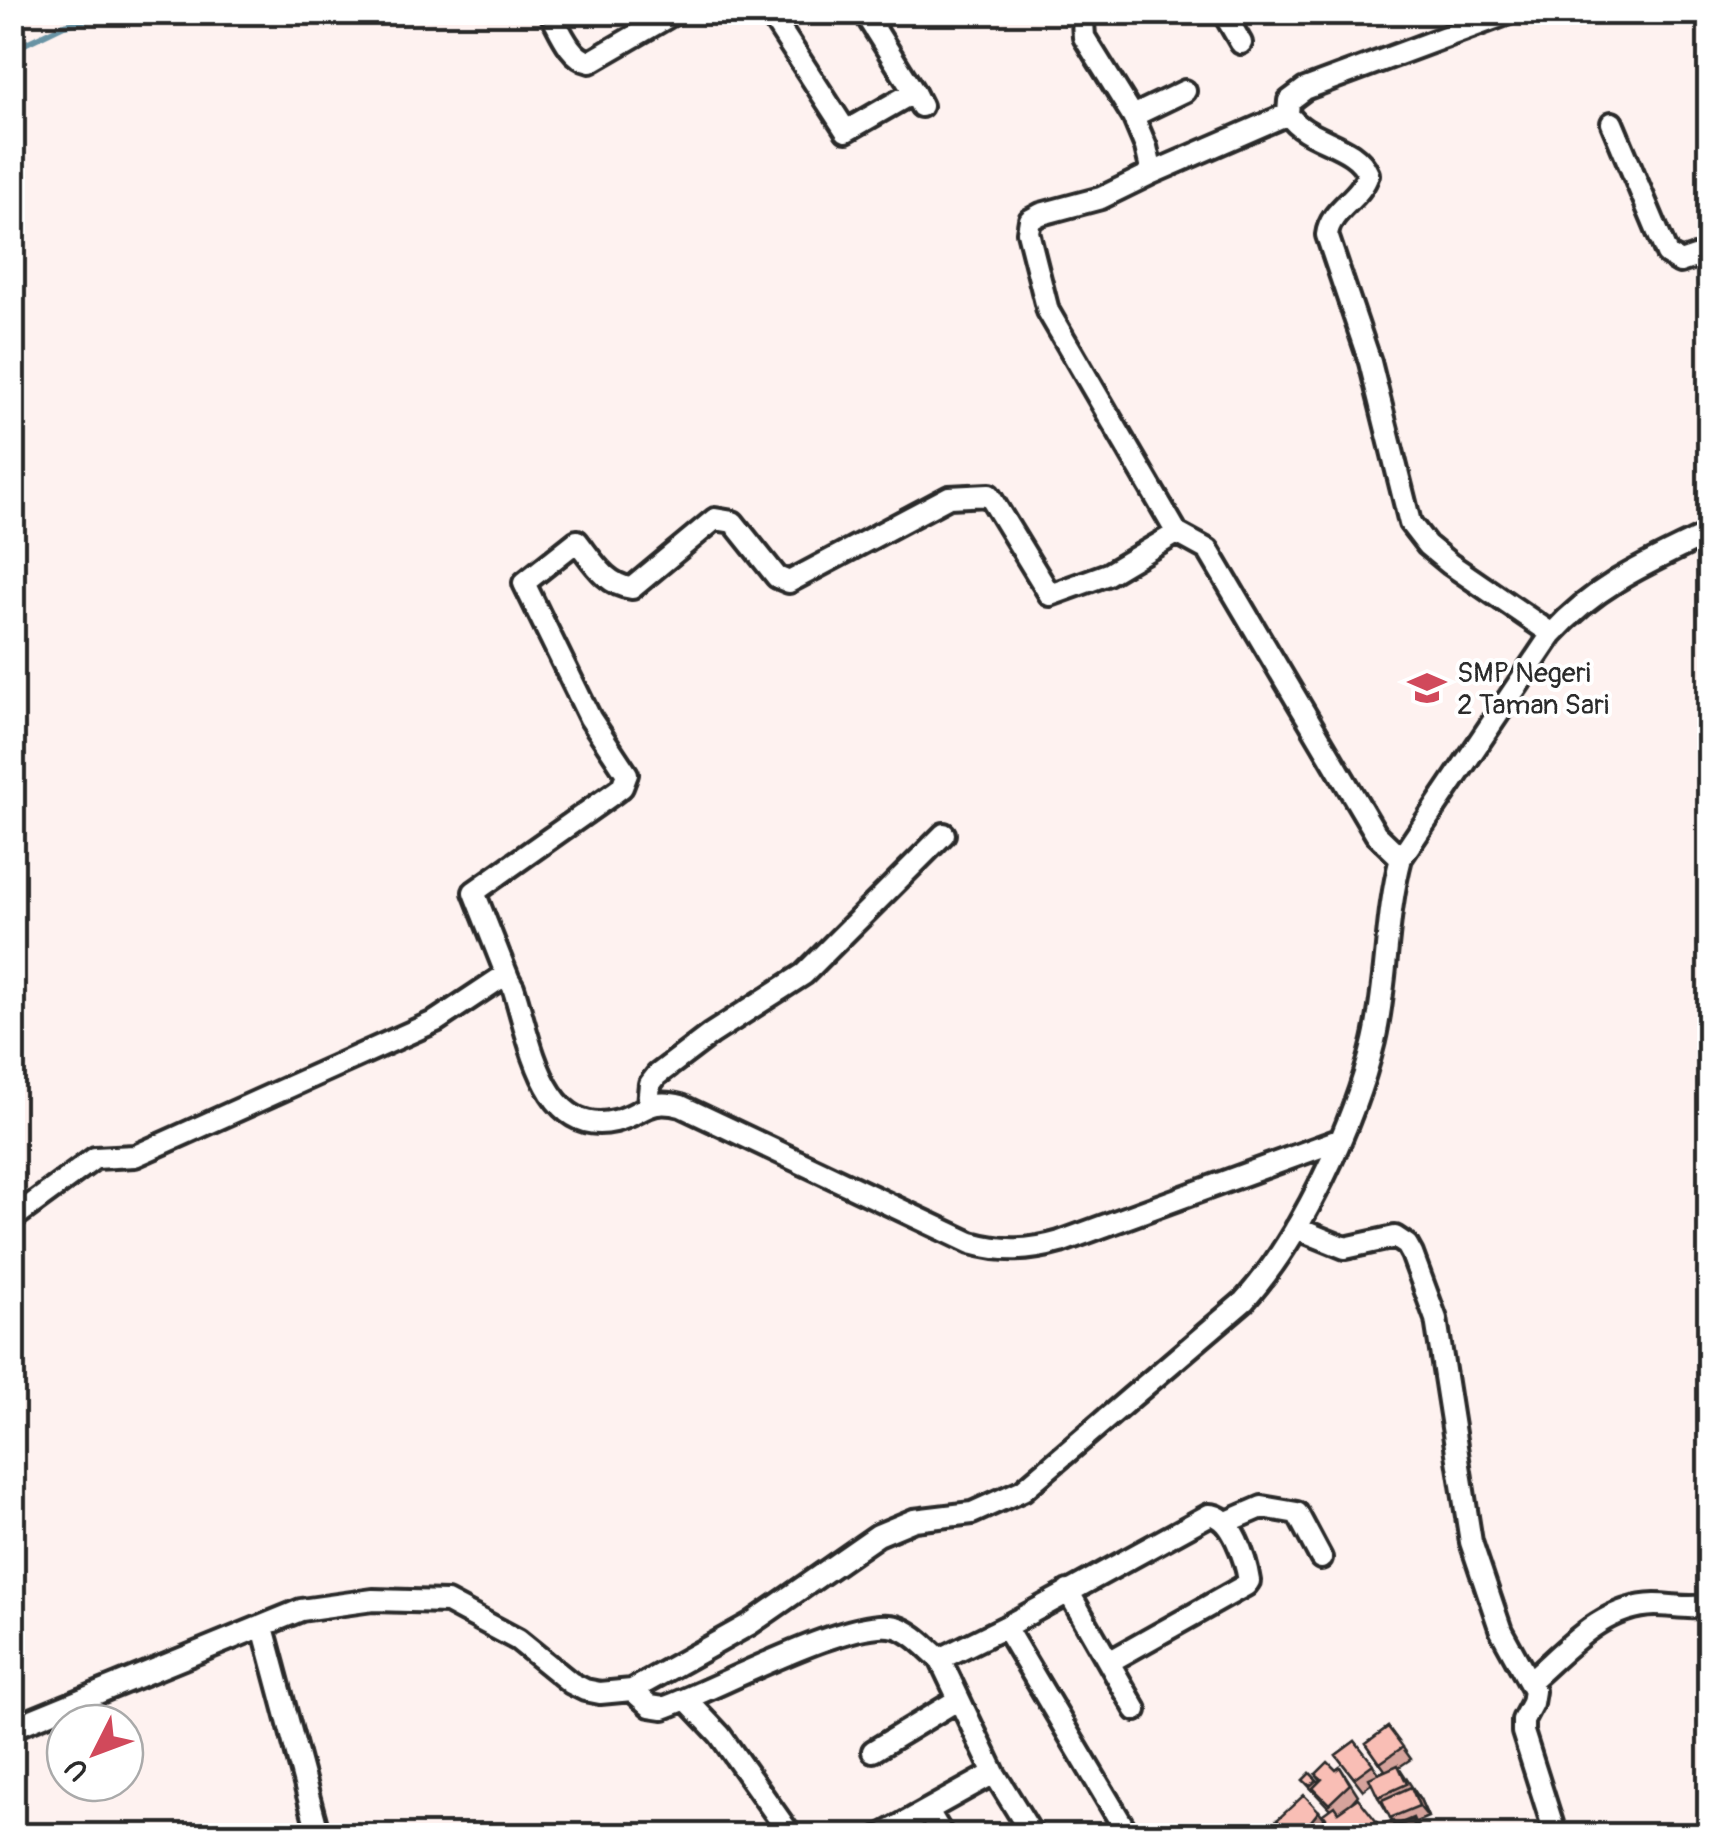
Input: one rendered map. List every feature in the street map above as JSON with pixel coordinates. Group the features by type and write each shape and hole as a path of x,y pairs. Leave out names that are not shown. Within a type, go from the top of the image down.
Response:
{"street":[{"path":"550,12 574,54 582,62 590,62 676,12"},
{"path":"769,12 846,130 918,99 864,12"},
{"path":"1088,12 1082,29 1088,45 1108,70 1133,116 1152,173"},
{"path":"1223,12 1240,44"},
{"path":"1512,12 1305,89 1289,101 1288,114 1302,130 1359,160 1368,174 1362,187 1329,223 1326,235 1370,362 1410,523 1427,545 1450,564 1552,634"},
{"path":"1133,116 1185,91"},
{"path":"1288,114 1087,204 1040,214 1030,220 1028,232 1048,311 1177,532 1208,550 1376,834 1400,858"},
{"path":"1612,124 1667,254 1680,262 1710,252"},
{"path":"1177,532 1108,574 1050,596 989,494 949,496 788,582 777,577 732,522 715,518 632,588 620,587 604,575 577,541 524,583 590,718 627,774 622,787 474,892 545,1084 564,1112 593,1124 621,1120 648,1104 681,1106 971,1243 1016,1251 1060,1242 1339,1140"},
{"path":"12,1728 301,1610 373,1600 432,1599 462,1607 518,1640 585,1690 632,1690 750,1624 878,1535 914,1520 972,1513 1023,1490 1244,1301 1262,1280 1296,1228 1339,1140 1374,1041 1391,895 1400,858 1552,634 1607,584 1710,532"},
{"path":"648,1104 650,1084 657,1074 710,1034 804,974 944,834"},
{"path":"12,1219 95,1158 135,1156 436,1022 499,978 508,978"},
{"path":"1296,1228 1345,1248 1395,1237 1412,1254 1436,1319 1471,1542 1501,1631 1530,1681 1534,1698 1523,1720 1523,1732 1556,1836"},
{"path":"1227,1522 1262,1506 1297,1513 1321,1558"},
{"path":"940,1659 1005,1628 1208,1514 1216,1514 1227,1522 1246,1568 1246,1584 1109,1662"},
{"path":"1068,1591 1136,1710"},
{"path":"1530,1681 1602,1618 1653,1605 1710,1605"},
{"path":"632,1690 650,1706 663,1708 861,1629 892,1626 909,1632 940,1659 994,1773 1033,1836"},
{"path":"263,1627 319,1836"},
{"path":"1005,1628 1129,1836"},
{"path":"873,1751 959,1699"},
{"path":"687,1700 720,1735 787,1830"},
{"path":"882,1836 994,1773"},
{"path":"928,1811 943,1836"}],"building":[{"path":"1388,1727 1403,1747 1380,1763 1366,1743"},
{"path":"1355,1741 1373,1764 1354,1778 1336,1755"},
{"path":"1328,1762 1336,1770 1340,1767 1350,1784 1329,1804 1313,1788 1322,1779 1316,1774"},
{"path":"1398,1765 1407,1784 1378,1797 1369,1778"},
{"path":"1310,1773 1317,1780 1310,1786 1303,1780"},
{"path":"1411,1787 1419,1806 1390,1818 1382,1800"},
{"path":"1304,1795 1319,1811 1299,1836 1292,1836 1277,1820"},
{"path":"1358,1798 1376,1821 1361,1836 1352,1836 1349,1830 1341,1836 1314,1836 1310,1829 1326,1818 1323,1814 1334,1806 1338,1812"},
{"path":"1413,1818 1416,1825 1412,1820 1387,1831 1384,1823 1392,1821 1394,1826"},
{"path":"1412,1820 1419,1836 1387,1836 1385,1832"}],"waterway":[{"path":"12,50 64,25 127,12"}],"place":[{"name":"SMP Negeri 2 Taman Sari","path":"1427,688"}]}
